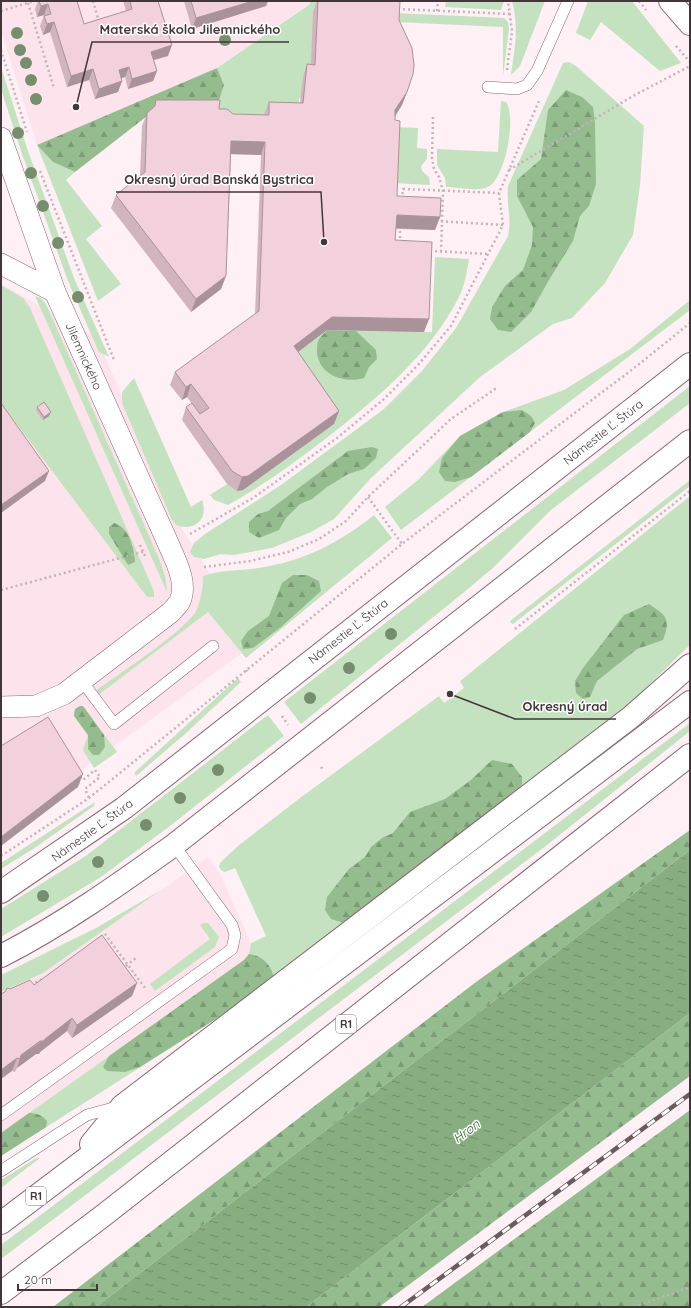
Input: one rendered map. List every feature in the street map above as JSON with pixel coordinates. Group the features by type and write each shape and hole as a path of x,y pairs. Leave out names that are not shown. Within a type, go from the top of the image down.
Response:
{"main road":[{"path":"670,1 690,24"},
{"name":"Námestie Ľ. Štúra","path":"1,892 124,808 690,364"},
{"path":"1,956 44,933 102,896 174,845 690,441"},
{"path":"72,1169 122,1106 631,717 690,665"},
{"name":"R1","path":"1,1223 690,702"},
{"name":"R1","path":"1,1293 110,1210 690,755"}],"street":[{"name":"Jilemnického","path":"1,138 55,292 179,570"},
{"path":"1,264 55,292"},
{"path":"1,707 36,706 48,703 82,681 170,613 180,601 182,585 179,570"}],"lane":[{"path":"488,87 517,90 527,85 537,71 568,1"},
{"path":"82,681 114,724 213,646"},
{"path":"1,1114 232,949 235,944 235,935 232,925 174,845"},
{"path":"1,1170 87,1115 122,1106"}],"path":[{"path":"1,11 34,1"},
{"path":"93,1 101,28"},
{"path":"437,11 438,1"},
{"path":"504,88 512,31 511,14 508,1"},
{"path":"28,3 54,88"},
{"path":"393,9 511,14"},
{"path":"1,50 28,136"},
{"path":"509,170 633,96 690,66"},
{"path":"1,590 157,548 192,533 253,498 337,438 384,399 418,365 451,326 489,254 503,226 499,193 540,97"},
{"path":"433,117 432,158 434,169 439,177 443,191 441,252"},
{"path":"38,164 117,366"},
{"path":"402,202 403,189 499,193"},
{"path":"436,221 503,226"},
{"path":"399,249 400,229"},
{"path":"427,251 489,254"},
{"path":"1,856 89,798 402,544 638,365 690,323"},
{"path":"179,570 250,561 288,552 319,539 346,520 368,497 452,419 498,387"},
{"path":"515,629 690,490"},
{"path":"368,497 402,544"},
{"path":"246,670 249,674"},
{"path":"280,714 292,730"},
{"path":"321,767 324,771"},
{"path":"78,773 82,780 95,770 100,777 85,789 89,798"},
{"path":"105,934 156,1003"},
{"path":"116,974 136,958"},
{"path":"30,985 50,974"},
{"path":"634,1307 690,1287"}],"shaded area":[{"path":"1,1 310,1 310,3 217,68 37,145 1,31"},
{"path":"310,1 359,1 310,78 301,98 299,98 298,116 215,113 224,85 217,68 310,4"},
{"path":"446,1 504,1 501,10 445,7"},
{"path":"512,1 545,1 520,66 511,75 516,29"},
{"path":"588,1 632,1 681,63 660,71 601,22 590,40 576,33"},
{"path":"395,13 504,18 508,22 509,29 503,76 503,27 395,22"},
{"path":"569,62 576,66 644,126 640,185 633,235 605,283 572,318 553,324 480,377 371,478 334,519 311,532 272,548 234,555 221,554 204,559 194,557 190,552 194,543 205,534 281,485 384,409 422,371 456,328 508,236 508,186 563,63"},
{"path":"1,67 28,151 74,278 109,357 99,352 68,281 22,154 1,89"},
{"path":"501,101 506,102 509,110 510,133 504,161 494,182 488,187 478,189 446,187 445,178 437,165 437,149 498,152"},
{"path":"396,127 418,128 417,148 427,149 427,159 421,166 422,171 429,177 430,185 394,183"},
{"path":"37,145 53,162 75,172 66,180 102,226 86,239 121,284 98,301"},
{"path":"435,257 469,259 467,273 459,297 447,318 418,356 366,406 280,472 228,505 214,500 210,495 227,484 237,490 243,489 334,424 289,359 327,330 432,332"},
{"path":"1,284 96,337 180,525 253,645 1,829"},
{"path":"1,285 23,298 30,308 154,591 154,597 147,597 1,403"},
{"path":"35,296 41,298 46,304 158,558 167,585 167,592"},
{"path":"690,300 690,310 401,530 385,507 419,479 460,436 503,412 564,390 630,349"},
{"path":"134,378 191,507 202,500 204,513 202,518 199,522 189,527 176,525 172,520 122,403 122,392"},
{"path":"690,386 690,403 551,510 494,567 301,724 284,702"},
{"path":"690,480 690,486 513,624 511,623 510,621"},
{"path":"690,496 690,645 617,716 230,1010 1,1156 1,1133 244,960 249,954 251,943 266,936 235,868 225,872 222,871 219,867 220,863 238,846 300,798 439,696 444,703 464,688 460,681"},
{"path":"374,515 392,538 246,658 208,612 97,696 97,690 168,639 192,617 200,601 203,576 216,572 252,569 275,565 306,556 348,534"},
{"path":"238,678 241,682 185,734 136,776 134,773"},
{"path":"83,706 117,752 94,768 83,750 88,735 74,716 75,709"},
{"path":"268,715 284,736 170,826 101,877 1,937 1,909 87,855"},
{"path":"690,723 690,731 547,845 1,1259 1,1245"},
{"path":"95,802 94,806 36,847 1,869 1,863"},
{"path":"208,857 220,874 251,943 249,954 244,960 1,1133 1,992 43,973"},
{"path":"161,890 43,973 1,992 1,975 96,928"},
{"path":"208,923 219,937 215,947 155,991 150,984 210,939 200,925"},
{"path":"38,1157 39,1159 1,1188 1,1180"}],"green space":[{"path":"217,68 224,85 215,113 151,113 75,172 53,162 37,145"},
{"path":"566,90 582,97 593,107 595,123 596,184 589,206 580,216 573,241 531,312 511,332 498,330 490,319 492,307 505,286 523,270 532,245 533,227 517,196 517,180 541,159 548,110"},
{"path":"327,330 356,331 376,350 377,359 369,367 364,378 348,380 333,376 322,366 318,359 317,345 319,339"},
{"path":"522,410 531,416 535,423 530,432 471,477 455,482 445,481 439,472 442,458 460,436 503,412"},
{"path":"372,447 378,449 376,458 364,469 348,474 327,487 312,499 300,504 286,518 279,530 259,538 249,532 249,522 258,514 268,511 348,451"},
{"path":"114,523 119,525 127,533 132,545 135,562 128,565 109,534 109,527"},
{"path":"293,575 307,575 319,581 321,591 281,627 253,648 243,649 241,641 248,631 269,616 282,583"},
{"path":"649,604 660,612 666,619 667,627 663,640 637,649 597,681 590,697 583,699 576,693 575,681 583,668 624,615"},
{"path":"83,706 104,735 105,747 99,755 93,755 88,749 88,735 74,716 75,709"},
{"path":"492,760 512,764 522,777 522,784 513,797 347,924 331,919 325,910 327,897 349,869 365,857 371,847 382,838 393,833 410,812 445,799 471,780"},
{"path":"690,830 690,850 96,1307 53,1307 476,982"},
{"path":"249,954 259,957 266,962 273,974 274,979 230,1010 140,1067 125,1072 107,1071 103,1067 109,1056 244,960"},
{"path":"690,1013 690,1076 379,1307 306,1307"},
{"path":"690,1110 690,1307 422,1307 656,1135"},
{"path":"29,1113 43,1117 47,1121 46,1127 1,1156 1,1133"}],"water":[{"name":"Hron","path":"690,850 690,1013 306,1307 96,1307"}],"building":[{"path":"39,1 77,1 84,24 132,9 130,1 158,1 172,45 151,52 157,71 132,79 129,67 119,70 122,81 99,89 93,69 71,76 54,22 47,24 44,16 51,14 48,4 41,6"},
{"path":"191,1 253,1 196,18"},
{"path":"318,1 400,1 399,20 412,48 414,65 413,74 407,92 395,110 395,120 400,121 397,196 441,198 440,217 397,215 395,240 432,242 429,319 332,317 294,346 339,411 248,476 242,477 232,471 186,407 192,403 200,414 209,408 191,384 186,387 175,372 259,311 265,142 231,141 226,276 196,299 116,195 145,172 147,113 155,106 156,100 220,100 219,109 227,109 233,114 269,115 269,102 303,103 307,64 315,65"},
{"path":"44,402 51,412 44,417 37,407"},
{"path":"1,403 49,471 1,505"},
{"path":"48,717 83,774 1,837 1,746"},
{"path":"102,935 137,983 77,1025 72,1018 44,1041 40,1041 21,1055 20,1059 17,1058 1,1070 1,994 5,992 7,988 10,989 30,980 34,985"}],"railway":[{"path":"401,1307 690,1094"}],"place":[{"name":"Materská škola Jilemnického","path":"76,107"},
{"name":"Okresný úrad Banská Bystrica","path":"324,242"},
{"name":"Okresný úrad","path":"450,694"}]}
